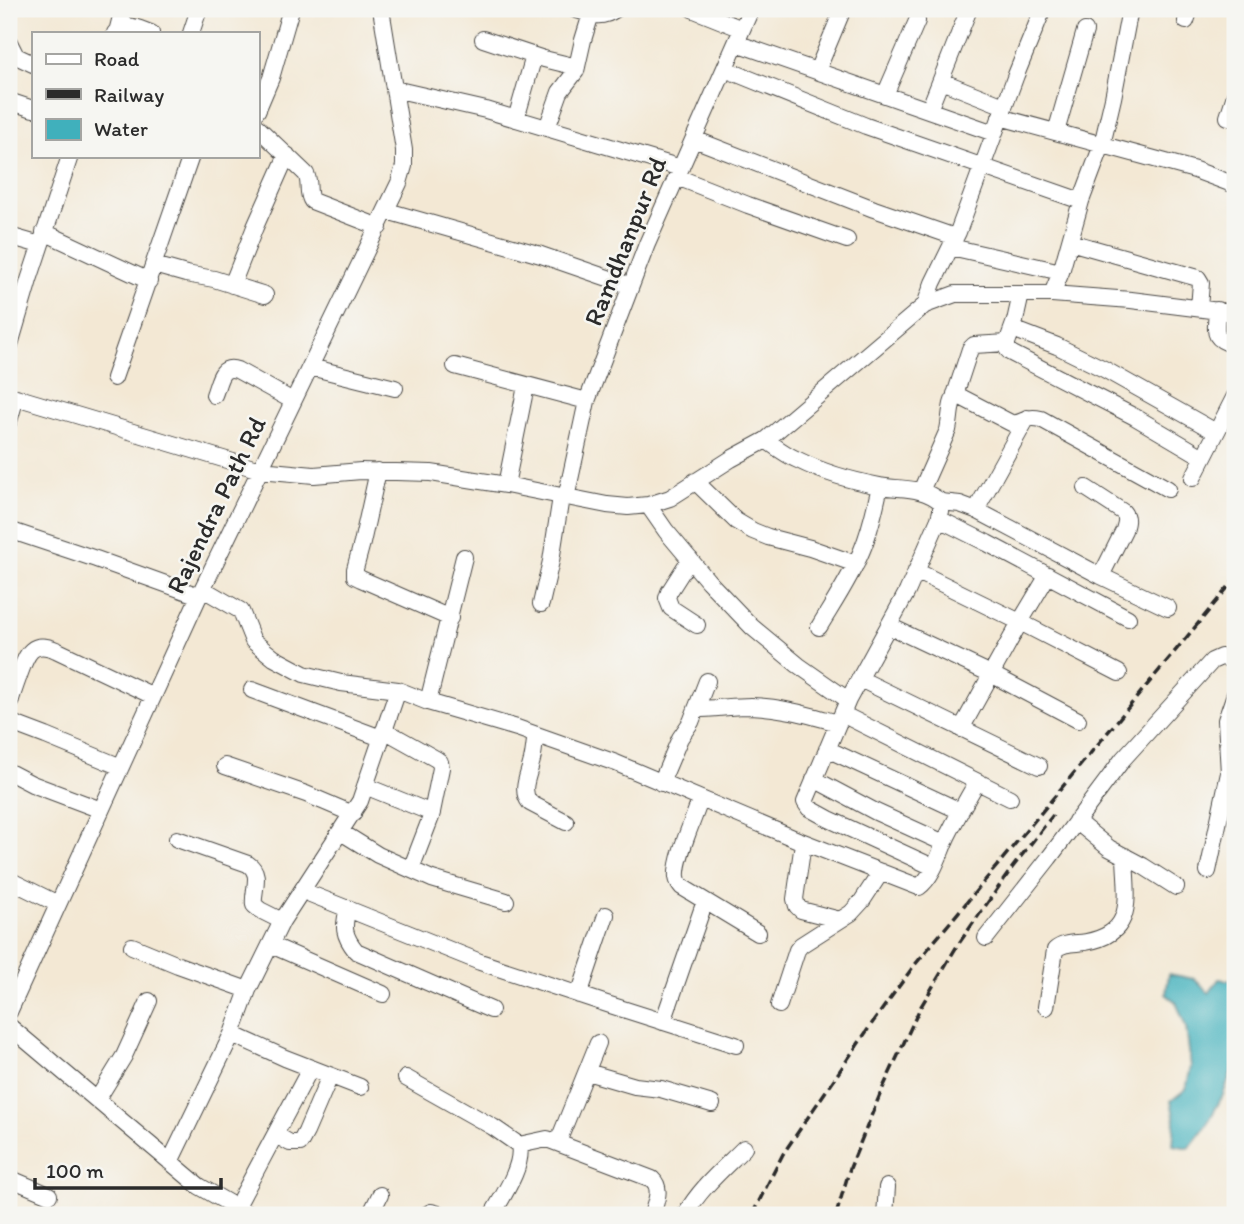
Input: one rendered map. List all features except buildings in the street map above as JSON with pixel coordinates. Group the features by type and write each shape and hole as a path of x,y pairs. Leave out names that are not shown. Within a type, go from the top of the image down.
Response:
{"street":[{"path":"117,31 123,9"},
{"path":"191,32 199,9"},
{"path":"259,101 264,75 290,9"},
{"name":"Rajendra Path Rd","path":"9,1012 201,592 399,183 404,166 404,150 381,9"},
{"path":"574,9 600,16 616,9"},
{"path":"692,9 739,36 817,71 929,110 999,119 1056,132 1195,170 1235,185"},
{"name":"Ramdhanpur Rd","path":"541,604 587,401 647,244 751,9"},
{"path":"817,71 843,9"},
{"path":"929,110 969,9"},
{"path":"925,305 953,242 1044,9"},
{"path":"1052,294 1102,145 1130,9"},
{"path":"547,128 560,92 576,71 591,14"},
{"path":"885,95 918,20"},
{"path":"117,31 124,26 132,26 148,32"},
{"path":"1056,132 1085,31"},
{"path":"483,40 577,67"},
{"path":"9,42 16,56 32,64"},
{"path":"516,119 534,56"},
{"path":"725,69 866,126 1082,201"},
{"path":"941,81 999,119"},
{"path":"394,89 486,110 547,128 679,173 748,205 847,240"},
{"path":"1228,117 1235,95"},
{"path":"9,101 32,109"},
{"path":"259,129 306,174 312,201 379,227"},
{"path":"694,139 953,242 1061,272"},
{"path":"232,285 287,155"},
{"path":"9,348 69,158"},
{"path":"114,378 149,281 185,158"},
{"path":"387,211 541,255 631,286"},
{"path":"9,236 42,239 149,281"},
{"path":"1070,242 1198,278 1201,283 1199,307"},
{"path":"154,265 214,279 265,295"},
{"path":"9,421 12,396 260,470 314,475 378,471 431,472 628,507 648,505 670,498 765,440 925,305 955,294 1052,294 1199,307 1235,313"},
{"path":"1021,294 1007,349 1011,353 1135,417 1203,457"},
{"path":"1217,310 1217,337 1235,345"},
{"path":"921,491 948,430 955,394 970,349 974,345 1010,336 1057,346 1104,369 1216,432"},
{"path":"455,366 587,401"},
{"path":"310,367 395,388"},
{"path":"214,395 222,374 231,368 293,401"},
{"path":"506,485 527,386"},
{"path":"955,394 1011,423 1017,424 1032,417 1041,419 1168,489"},
{"path":"1193,478 1235,396"},
{"path":"976,510 1027,418"},
{"path":"765,440 817,469 880,486 921,491 941,502 960,504 976,510 1168,608"},
{"path":"378,471 355,576 450,618"},
{"path":"695,481 736,521 753,531 856,564"},
{"path":"819,627 856,564 873,518 880,486"},
{"path":"1086,488 1126,516 1124,530 1101,576"},
{"path":"933,867 829,819 809,808 806,802 842,712 907,593 942,511 941,502"},
{"path":"648,505 666,531 752,627 798,665 842,712 1010,798"},
{"path":"939,519 1128,618"},
{"path":"9,530 201,592 241,611 253,641 274,658 304,674 398,691 536,735 616,763 803,843 919,887 933,867 977,782"},
{"path":"428,702 464,557"},
{"path":"690,559 667,598 671,608 697,625"},
{"path":"916,571 1119,673"},
{"path":"961,729 1048,575"},
{"path":"889,626 991,674 1078,720"},
{"path":"9,706 26,656 32,649 47,646 153,696"},
{"path":"986,938 1123,759 1212,661 1221,657 1235,659"},
{"path":"860,679 1039,766"},
{"path":"661,783 680,738 691,722 707,681"},
{"path":"252,690 383,734 440,762 432,813 411,869"},
{"path":"170,1162 282,922 360,801 398,691"},
{"path":"1208,871 1227,783 1229,764 1226,720 1235,694"},
{"path":"696,709 750,706 801,713 842,712"},
{"path":"9,722 121,767"},
{"path":"536,735 525,786 526,799 566,821"},
{"path":"827,749 960,811"},
{"path":"225,765 353,814"},
{"path":"9,772 32,784 101,810"},
{"path":"814,779 876,812 944,843"},
{"path":"365,786 432,813"},
{"path":"701,800 681,854 678,883 758,933"},
{"path":"1076,821 1109,848 1176,887"},
{"path":"341,832 378,855 432,879 506,901"},
{"path":"177,839 254,868 254,905 282,922"},
{"path":"803,843 795,900 797,906 840,920"},
{"path":"1046,1007 1055,950 1063,945 1104,937 1113,933 1121,924 1125,908 1125,856"},
{"path":"779,1005 797,950 851,912 862,901 881,872"},
{"path":"9,880 58,904"},
{"path":"303,891 480,961 736,1045"},
{"path":"663,1022 705,901"},
{"path":"348,908 345,934 356,951 491,1010"},
{"path":"579,995 606,915"},
{"path":"271,945 383,994"},
{"path":"132,946 248,990"},
{"path":"97,1100 124,1056 149,1001"},
{"path":"9,1026 199,1186 243,1212 276,1135 310,1069"},
{"path":"232,1034 310,1069 359,1087"},
{"path":"558,1142 598,1043"},
{"path":"586,1072 712,1104"},
{"path":"276,1135 290,1143 300,1143 330,1076"},
{"path":"406,1078 493,1127 519,1145 547,1139 652,1179 659,1189 652,1215"},
{"path":"492,1215 517,1168 519,1145"},
{"path":"685,1215 706,1185 744,1148"},
{"path":"9,1178 49,1195"},
{"path":"885,1215 887,1187"},
{"path":"370,1215 380,1195"},
{"path":"426,1215 431,1212 442,1215"}],"water":[{"path":"1169,974 1194,979 1209,993 1219,979 1235,981 1235,1061 1223,1095 1206,1126 1189,1148 1173,1145 1175,1121 1171,1101 1186,1089 1191,1067 1186,1027 1176,1002 1166,994"}],"railway":[{"path":"752,1215 783,1154 913,967 1235,579"},
{"path":"836,1215 850,1168 920,1008 957,946 1053,815"}]}
